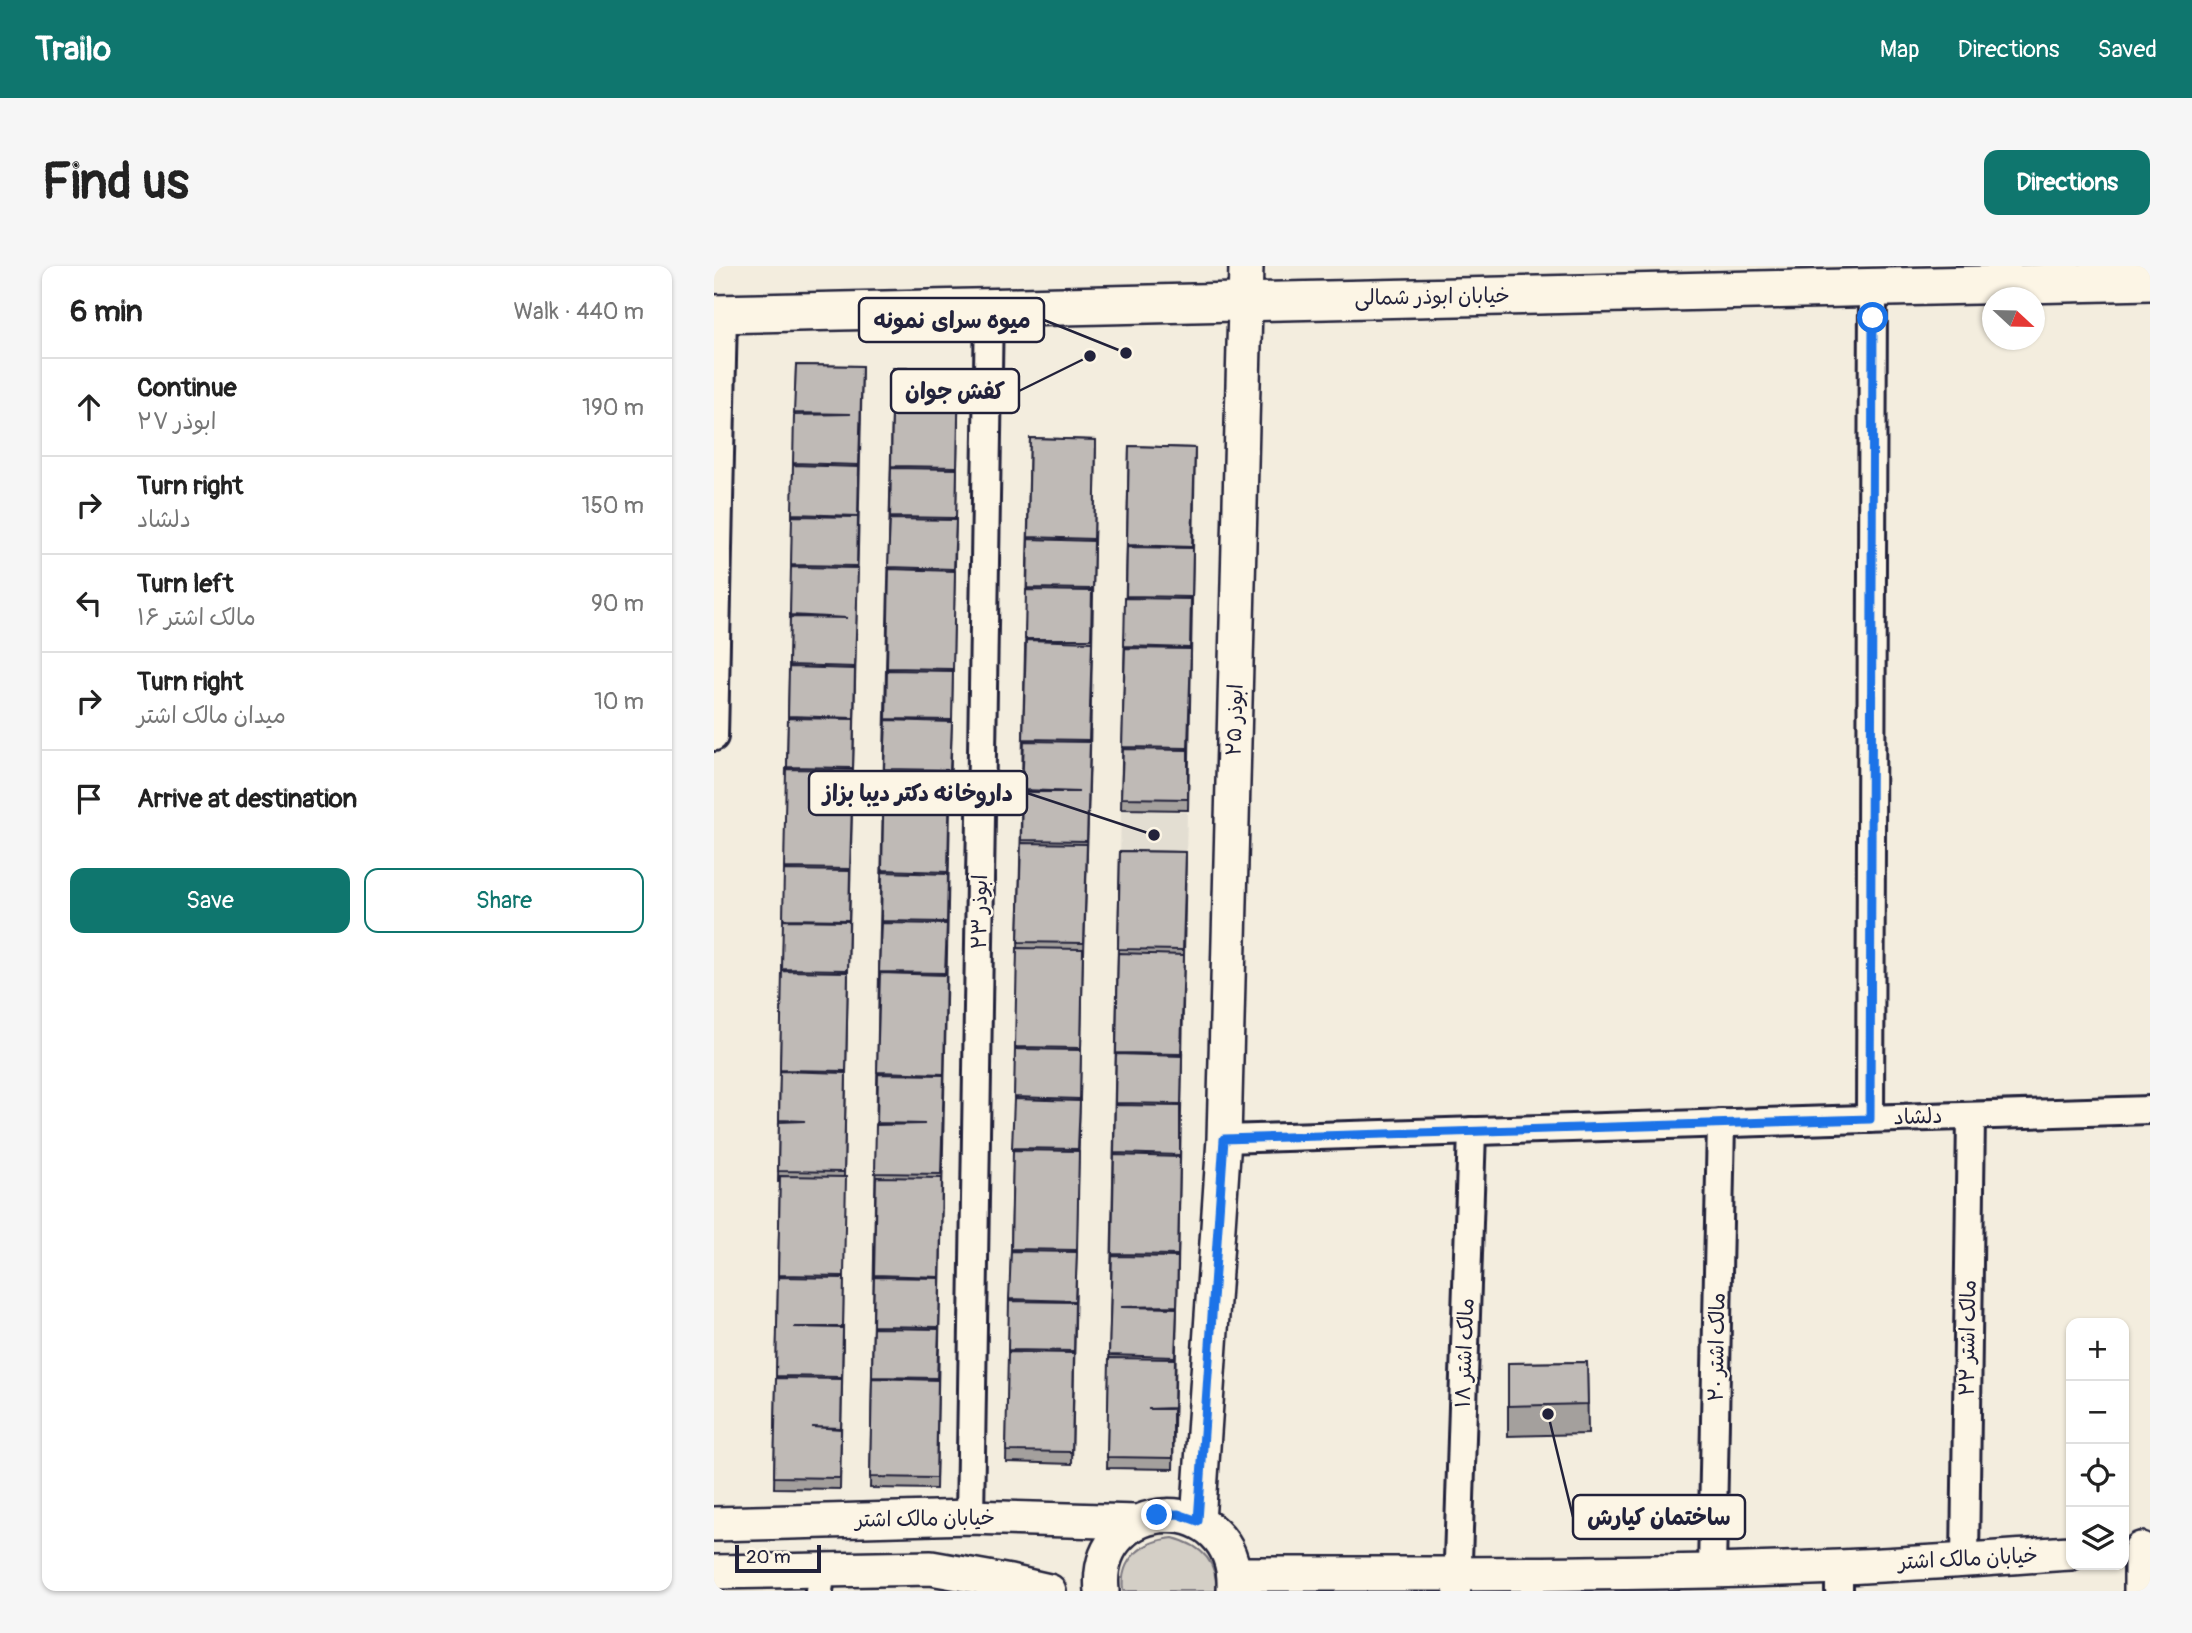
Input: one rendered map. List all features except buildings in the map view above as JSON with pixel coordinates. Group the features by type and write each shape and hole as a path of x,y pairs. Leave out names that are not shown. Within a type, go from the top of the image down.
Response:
{"main road":[{"name":"خیابان ابوذر شمالی","path":"719,314 989,307 1246,284 1873,288 2150,281"}],"street":[{"name":"ابوذر ۲۵","path":"1198,1521 1224,1139 1246,284"},
{"path":"1870,1119 1873,288"},
{"name":"ابوذر ۲۳","path":"970,1517 989,307"},
{"path":"714,737 719,314"},
{"name":"دلشاد","path":"1224,1139 2150,1110"},
{"name":"مالک اشتر ۲۲","path":"1965,1560 1971,1116"},
{"name":"مالک اشتر ۲۰","path":"1712,1570 1721,1124"},
{"name":"مالک اشتر ۱۸","path":"1457,1583 1472,1131"},
{"name":"خیابان مالک اشتر","path":"714,1524 970,1517 1137,1522 1157,1515 1178,1514 1198,1521"},
{"path":"1198,1521 1216,1534 1229,1552 1235,1582"},
{"path":"1102,1591 1102,1568 1109,1550 1121,1534 1137,1522"},
{"path":"2138,1549 2141,1591"},
{"name":"خیابان مالک اشتر","path":"1235,1582 1595,1582 1712,1570 1839,1579 1965,1560 2066,1553"},
{"path":"714,1572 820,1581 931,1568 1010,1581 1049,1591"}],"shaded area":[{"path":"1121,810 1187,812 1186,860 1120,859"},
{"path":"1173,1538 1199,1550 1210,1562 1216,1580 1216,1591 1123,1591 1125,1569 1135,1553 1152,1543"}],"place":[{"name":"میوه سرای نمونه","path":"1126,353"},
{"name":"کفش جوان","path":"1090,356"},
{"name":"داروخانه دکتر دیبا بزاز","path":"1154,835"},
{"name":"ساختمان کیارش","path":"1548,1414"}],"route":[{"path":"1157,1515 1178,1514 1198,1521 1224,1139 1870,1119 1873,318"}]}
